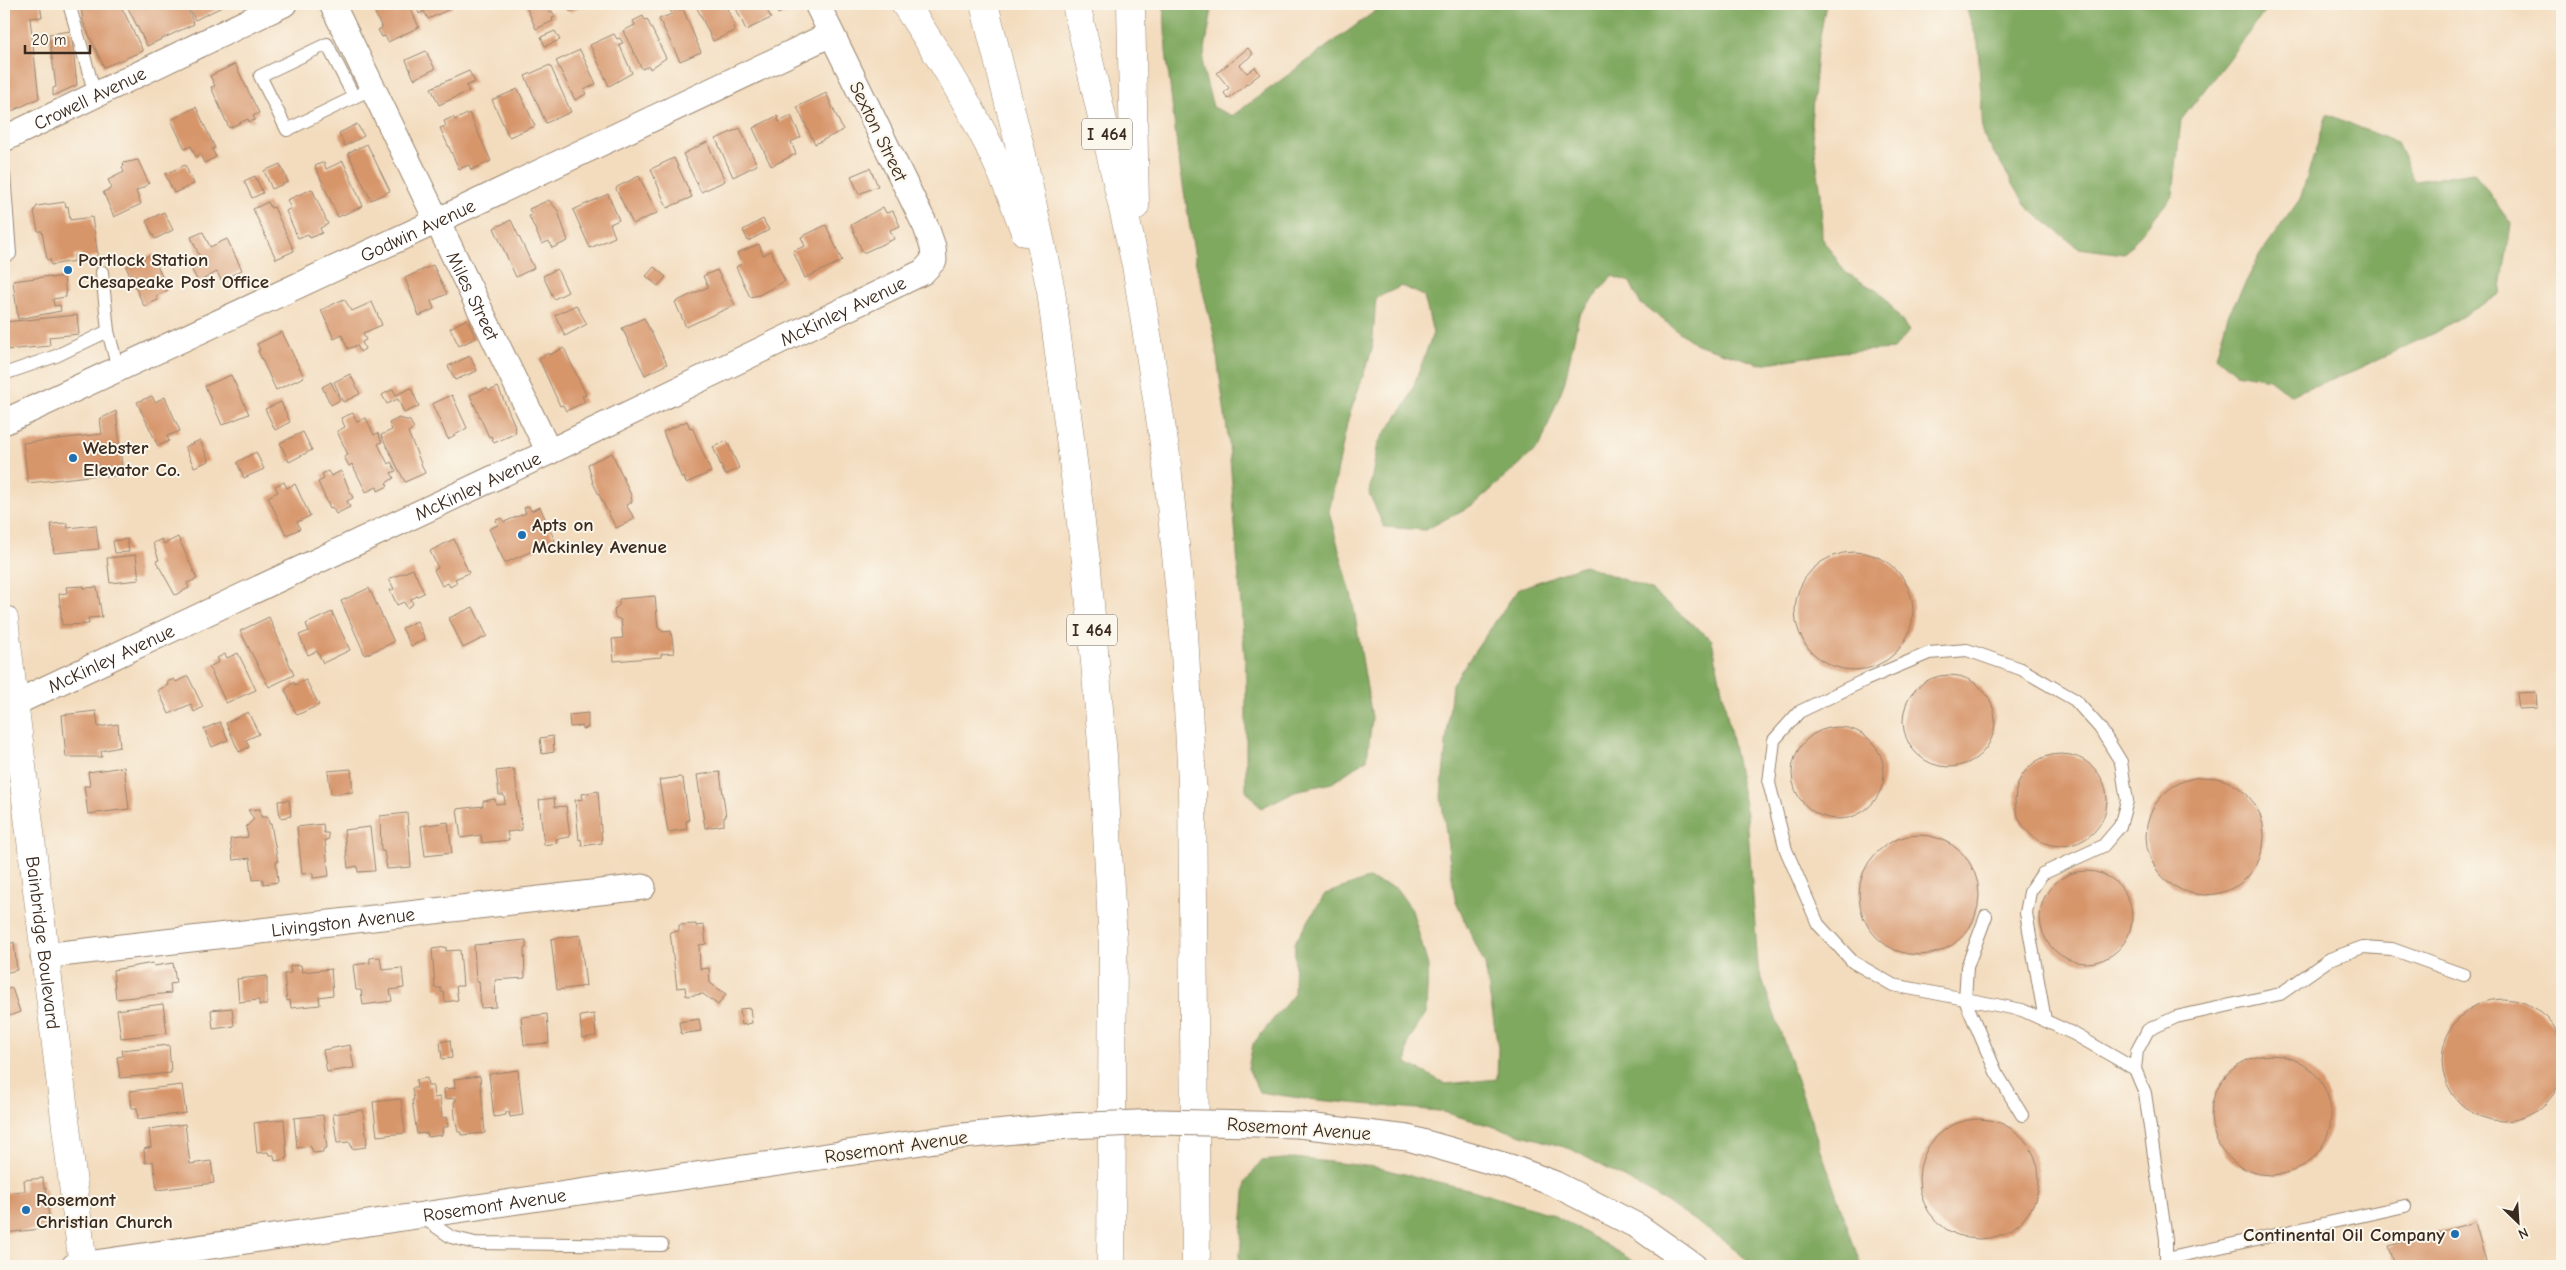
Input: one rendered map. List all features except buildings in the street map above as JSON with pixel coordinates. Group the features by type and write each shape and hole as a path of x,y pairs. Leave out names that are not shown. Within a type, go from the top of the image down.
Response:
{"main road":[{"path":"905,4 960,89 987,139 1022,223 1058,332"},
{"name":"I 464","path":"984,4 1022,155 1052,291 1087,569 1103,766 1113,945 1111,1266"},
{"name":"I 464","path":"1076,4 1136,265 1166,456 1188,702 1193,821 1196,1266"},
{"path":"1132,4 1136,265"},
{"name":"Bainbridge Boulevard","path":"4,619 80,1266"}],"street":[{"name":"Crowell Avenue","path":"4,139 284,4"},
{"name":"Miles Street","path":"332,4 364,93 438,221 549,452"},
{"name":"Sexton Street","path":"816,4 926,227 934,247 934,260"},
{"name":"Godwin Avenue","path":"4,422 438,221 831,34"},
{"name":"McKinley Avenue","path":"15,703 908,282 923,272 934,260"},
{"name":"Livingston Avenue","path":"43,956 644,887"},
{"name":"Rosemont Avenue","path":"80,1266 963,1136 1069,1126 1159,1122 1299,1125 1408,1138 1510,1166 1555,1184 1639,1228 1694,1266"}],"lane":[{"path":"69,4 94,94"},
{"path":"327,44 364,93 287,130 260,76 327,44"},
{"path":"4,174 10,254 4,255"},
{"path":"102,272 108,331 118,369"},
{"path":"10,373 56,356 108,331"},
{"path":"2045,1020 2026,912 2030,892 2042,874 2103,846 2120,826 2127,801 2121,762 2100,728 2074,700 2021,669 1967,650 1929,653 1864,680 1799,712 1774,740 1770,783 1786,850 1818,924 1853,962 1893,985 2022,1010 2074,1034 2135,1069"},
{"path":"1986,916 1967,967 1965,1000 1996,1072 2022,1114"},
{"path":"2405,1206 2166,1263 2166,1239 2145,1093 2135,1069 2137,1051 2148,1030 2176,1017 2280,994 2330,959 2363,947 2392,949 2464,975"},
{"path":"422,1217 451,1237 475,1243 662,1245"}],"green space":[{"path":"1164,4 1213,4 1202,66 1213,107 1232,116 1385,4 1826,4 1817,52 1811,123 1821,194 1822,238 1845,272 1882,294 1909,331 1894,349 1840,352 1760,364 1696,344 1640,303 1630,282 1612,276 1579,315 1565,381 1540,446 1476,503 1425,530 1384,527 1369,493 1378,443 1408,401 1433,333 1424,296 1402,286 1376,298 1372,350 1348,419 1329,512 1352,598 1372,718 1367,759 1332,783 1295,791 1261,808 1246,790 1246,675 1229,444 1214,335 1196,264 1178,155 1166,51"},
{"path":"1965,4 2271,4 2181,120 2173,195 2124,254 2078,248 2027,207 1983,135 1978,43"},
{"path":"2327,114 2397,143 2415,181 2474,172 2511,224 2500,294 2434,333 2353,371 2290,395 2269,379 2236,373 2216,356 2228,315 2263,250 2300,199"},
{"path":"1584,565 1651,590 1712,640 1747,815 1758,967 1861,1266 1753,1266 1728,1243 1654,1194 1571,1149 1439,1111 1306,1099 1259,1092 1248,1068 1253,1044 1294,994 1295,942 1325,894 1368,879 1396,888 1412,910 1428,966 1426,1013 1408,1042 1407,1063 1446,1084 1497,1079 1498,1048 1485,965 1455,899 1441,796 1452,684 1518,589"},
{"path":"1294,1158 1375,1167 1472,1190 1554,1215 1642,1266 1239,1266 1246,1181 1261,1161"}],"place":[{"name":"Portlock Station Chesapeake Post Office","path":"68,270"},
{"name":"Webster Elevator Co.","path":"73,458"},
{"name":"Apts on Mckinley Avenue","path":"522,535"},
{"name":"Rosemont Christian Church","path":"26,1210"},
{"name":"Continental Oil Company","path":"2455,1234"}]}
